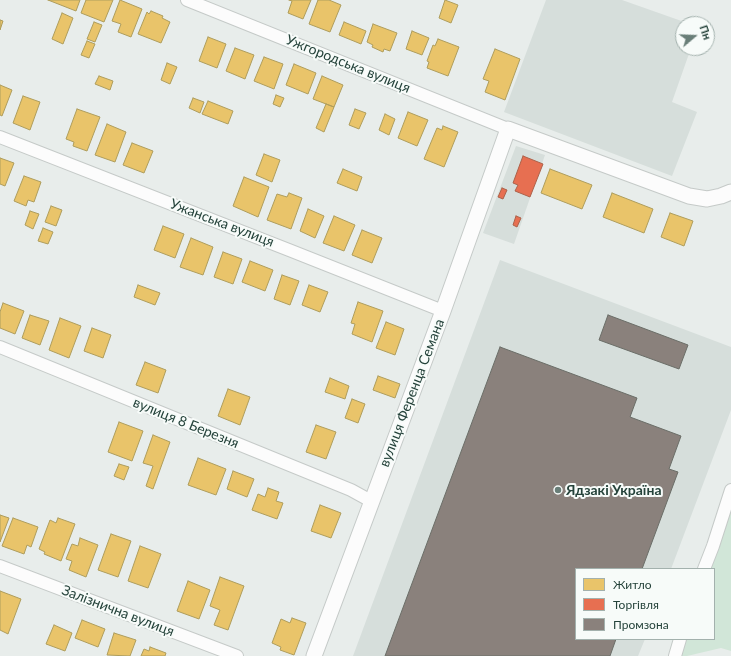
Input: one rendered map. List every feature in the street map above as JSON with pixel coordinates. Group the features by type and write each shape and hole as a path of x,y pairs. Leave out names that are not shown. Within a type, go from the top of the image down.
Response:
{"street":[{"name":"Ужгородська вулиця","path":"187,0 508,129"},
{"path":"508,129 689,196 707,199 731,192"},
{"name":"вулиця Ференца Семана","path":"314,656 442,312 508,129"},
{"name":"Ужанська вулиця","path":"0,137 289,250 442,312"},
{"name":"вулиця 8 Березня","path":"0,347 351,490 371,500"},
{"path":"704,568 731,490"},
{"name":"Залізнична вулиця","path":"0,566 236,656"},
{"path":"675,656 680,640"}],"shaded area":[{"path":"546,0 622,0 675,19 675,56 688,56 672,102 697,112 672,176 504,112"},
{"path":"516,146 545,155 514,244 483,233"},
{"name":"Ядзакі Україна","path":"500,260 731,347 731,410 671,568 575,568 575,640 645,640 638,656 353,656"}],"green space":[{"path":"731,506 731,651 721,648 687,656 680,656 684,640 715,640 715,568 709,568"}],"building: Житло":[{"path":"48,0 80,0 76,11"},
{"path":"86,0 113,0 104,22 81,13"},
{"path":"120,0 142,9 131,37 118,32 121,24 112,21"},
{"path":"289,0 311,0 303,19 288,13 292,1"},
{"path":"318,0 329,0 341,5 330,32 309,24"},
{"path":"445,0 458,5 451,23 439,18"},
{"path":"151,11 163,16 162,18 170,22 161,43 138,34 147,12 149,14"},
{"path":"62,13 73,18 63,44 52,39"},
{"path":"0,20 3,21 0,30"},
{"path":"94,22 102,25 95,42 87,39"},
{"path":"344,22 366,31 361,44 339,35"},
{"path":"373,24 397,33 390,51 384,49 383,52 372,47 373,45 367,42"},
{"path":"412,31 429,38 422,55 406,49"},
{"path":"208,37 226,44 217,68 199,61"},
{"path":"438,39 459,47 448,76 427,68 429,62 427,61 433,45 435,46"},
{"path":"87,41 95,44 89,58 81,55"},
{"path":"235,48 254,55 245,79 226,71"},
{"path":"495,49 520,59 505,100 485,92 489,81 483,79"},
{"path":"264,57 283,64 274,89 254,81"},
{"path":"167,63 177,67 170,84 161,80"},
{"path":"294,64 316,73 308,94 286,85"},
{"path":"99,76 113,81 110,90 95,84"},
{"path":"322,76 343,85 334,107 313,99"},
{"path":"0,85 12,90 2,116 0,115"},
{"path":"276,95 284,98 280,107 273,104"},
{"path":"23,96 40,102 30,130 13,123"},
{"path":"193,98 204,102 200,113 189,108"},
{"path":"208,101 233,111 228,124 202,114"},
{"path":"326,104 334,107 324,132 316,128"},
{"path":"77,109 100,117 87,151 73,146 74,142 66,139"},
{"path":"355,109 366,113 359,129 349,125"},
{"path":"408,112 428,120 417,146 398,138"},
{"path":"385,114 395,119 389,135 379,130"},
{"path":"107,124 126,132 115,162 95,155"},
{"path":"443,126 458,132 444,167 424,159 437,128 442,130"},
{"path":"132,143 153,151 144,173 123,165"},
{"path":"264,154 280,160 272,182 256,175"},
{"path":"0,158 14,163 5,186 0,184"},
{"path":"343,169 362,177 357,191 337,183"},
{"path":"550,169 592,185 582,209 541,193"},
{"path":"24,176 41,182 34,202 28,200 26,206 14,201"},
{"path":"244,177 269,187 258,217 233,206"},
{"path":"289,193 302,198 291,229 267,220 277,194 287,197"},
{"path":"612,193 653,209 644,233 603,217"},
{"path":"51,206 62,210 56,226 45,222"},
{"path":"308,209 324,216 315,238 300,231"},
{"path":"30,211 39,214 33,229 25,225"},
{"path":"670,213 693,221 684,246 661,237"},
{"path":"334,216 355,225 344,251 323,243"},
{"path":"163,226 184,234 175,258 154,250"},
{"path":"43,228 53,232 48,244 38,241"},
{"path":"362,230 382,238 372,263 352,255"},
{"path":"191,238 213,247 203,275 180,267"},
{"path":"223,252 242,259 233,284 214,277"},
{"path":"250,261 273,270 265,291 242,282"},
{"path":"282,275 299,281 290,305 274,299"},
{"path":"138,285 160,293 155,305 134,297"},
{"path":"309,285 328,292 320,312 302,305"},
{"path":"358,302 383,311 372,342 352,334 355,324 351,323"},
{"path":"3,303 24,311 15,334 0,328 0,312"},
{"path":"30,315 49,321 40,345 22,338"},
{"path":"60,318 81,326 69,358 49,350"},
{"path":"386,322 404,329 395,355 376,348"},
{"path":"92,328 111,335 103,358 84,351"},
{"path":"145,362 166,370 158,393 136,385"},
{"path":"378,376 400,384 395,398 373,390"},
{"path":"330,378 349,386 345,399 325,392"},
{"path":"228,389 250,397 240,425 218,416"},
{"path":"352,399 365,404 358,423 345,418"},
{"path":"119,422 143,431 132,461 108,452"},
{"path":"316,425 336,432 326,459 306,452"},
{"path":"153,435 170,442 153,489 146,486 153,466 143,463"},
{"path":"198,458 226,469 216,495 188,485"},
{"path":"119,464 129,467 124,480 114,476"},
{"path":"233,471 254,479 247,497 227,489"},
{"path":"268,488 279,492 276,501 283,503 277,519 252,510 258,494 265,497"},
{"path":"320,505 341,513 331,538 311,531"},
{"path":"0,515 9,518 0,542"},
{"path":"13,518 38,527 31,547 27,545 24,554 2,546"},
{"path":"58,518 75,524 61,561 44,554 45,552 39,549 50,520 56,523"},
{"path":"111,534 131,541 118,577 98,570"},
{"path":"80,538 98,545 86,577 69,570 72,561 66,559 72,544 78,546"},
{"path":"140,546 161,554 148,588 128,581"},
{"path":"220,577 244,586 228,630 214,625 220,610 210,606"},
{"path":"188,581 210,590 199,619 177,611"},
{"path":"0,591 21,599 8,634 0,630"},
{"path":"292,618 306,623 294,655 280,650 281,647 272,643 281,619 290,623"},
{"path":"82,620 105,629 98,647 75,638"},
{"path":"54,625 72,633 65,651 46,644"},
{"path":"114,633 136,640 130,656 107,655"},
{"path":"150,647 166,653 165,656 141,656 144,649 149,651"}],"building: Торгівля":[{"path":"523,156 543,164 530,197 515,191 518,185 513,183"},
{"path":"502,188 507,190 503,199 498,197"},
{"path":"516,216 521,218 517,227 513,225"}],"building: Промзона":[{"path":"608,315 688,345 679,369 599,340"},
{"path":"500,347 637,398 630,417 681,436 669,469 678,472 642,568 575,568 575,640 616,640 610,656 385,656"}],"place":[{"name":"Ядзакі Україна","path":"558,490"}]}
